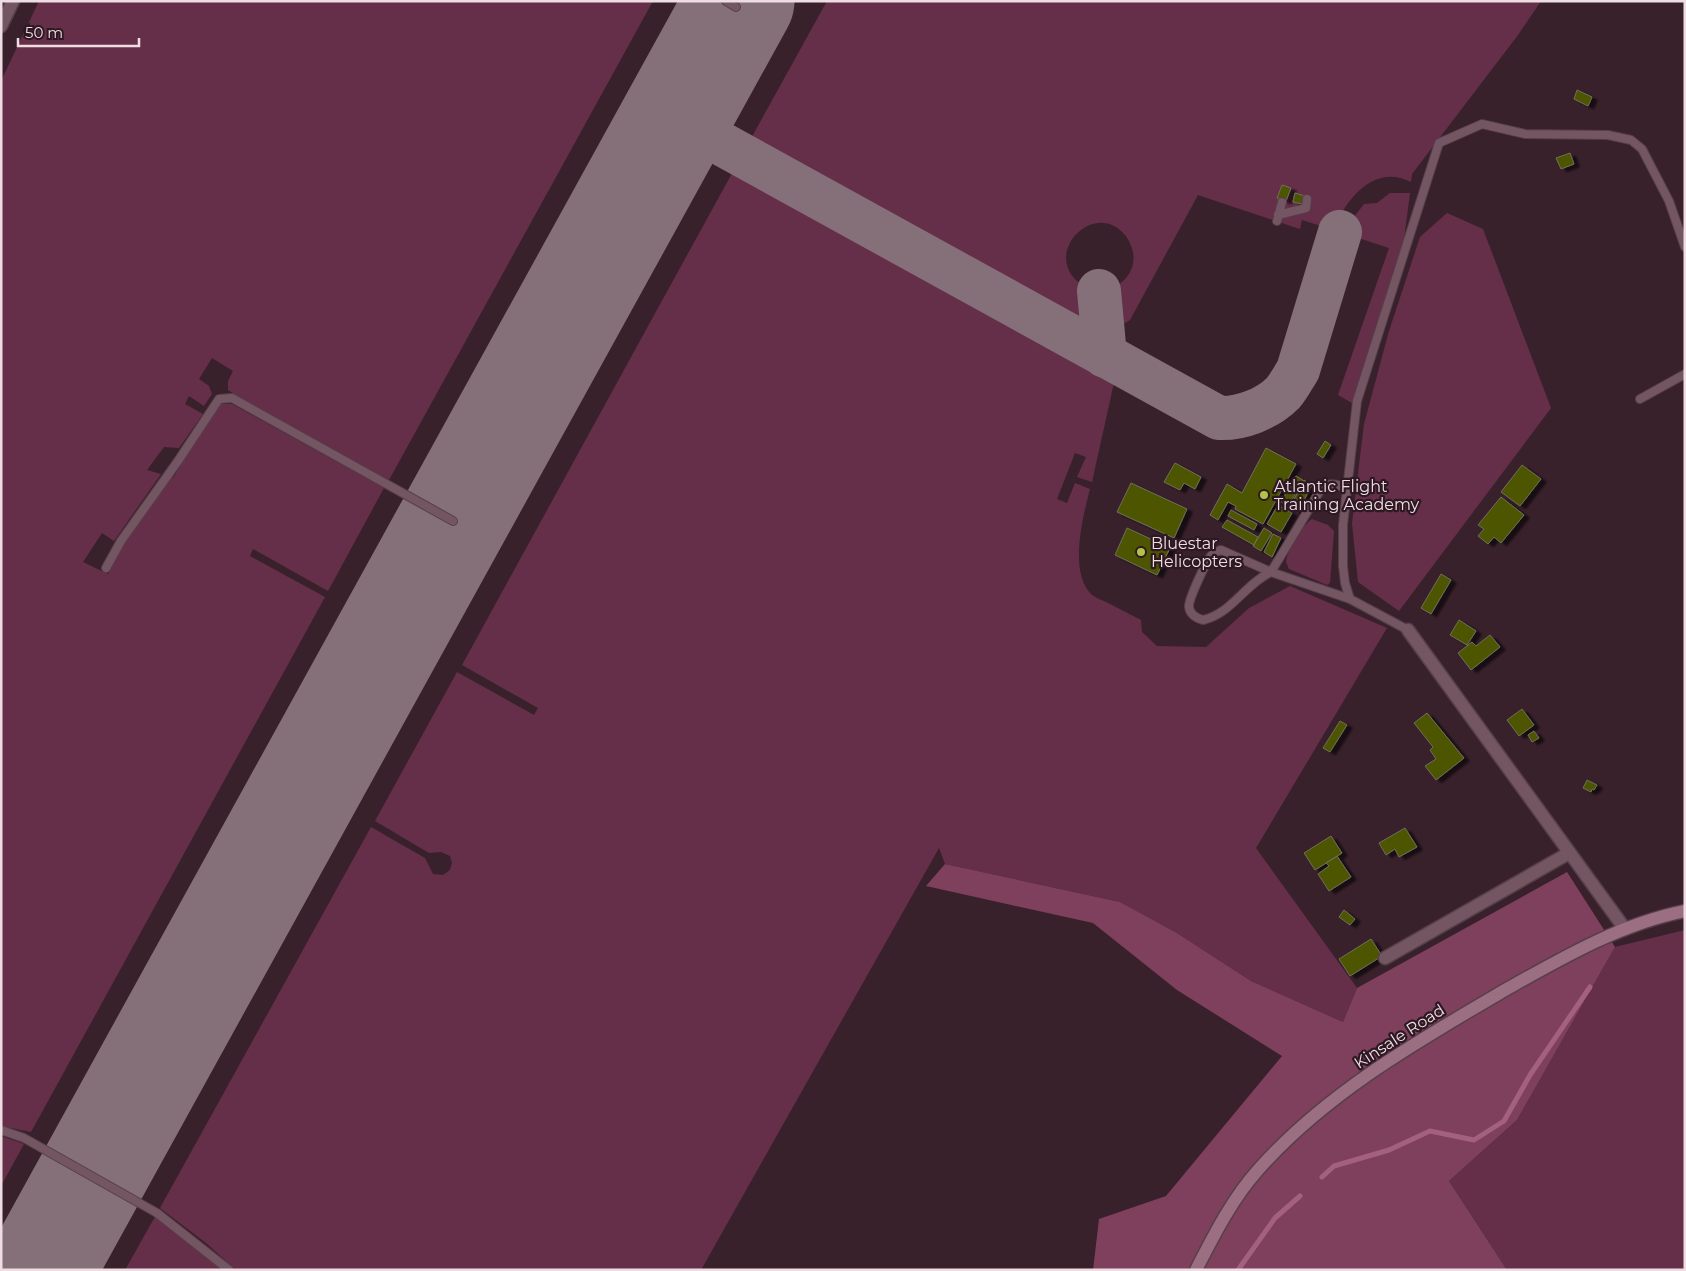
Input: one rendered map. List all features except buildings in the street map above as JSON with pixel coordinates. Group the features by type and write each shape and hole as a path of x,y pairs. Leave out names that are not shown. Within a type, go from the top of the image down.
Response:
{"main road":[{"name":"Kinsale Road","path":"1196,1270 1230,1207 1257,1171 1288,1138 1335,1099 1461,1015 1574,952 1662,915 1685,910"}],"street":[{"path":"1,26 13,1"},
{"path":"1408,630 1625,929"},
{"path":"1385,958 1569,853"}],"lane":[{"path":"726,1 736,7"},
{"path":"1350,599 1343,566 1342,525 1358,402 1439,143 1482,124 1525,134 1608,135 1631,140 1642,149 1664,192 1685,247"},
{"path":"1282,202 1278,218 1306,208 1308,199"},
{"path":"1640,399 1685,374"},
{"path":"106,568 121,541 178,462 219,399 232,398 453,521"},
{"path":"1347,488 1333,483 1321,489 1271,572 1259,578 1221,613 1203,620 1194,617 1190,612 1189,603 1210,557 1216,551 1221,550 1271,572 1350,599 1408,630"},
{"path":"1,1130 24,1138 157,1213 229,1270"}],"shaded area":[{"path":"39,1 653,1 389,480 228,390 228,381 233,371 212,358 199,379 209,386 212,394 204,406 189,396 185,404 203,414 179,448 164,447 147,470 161,474 114,541 102,533 83,562 108,574 123,544 171,476 173,478 218,404 232,404 384,488 328,591 253,549 250,556 325,597 31,1132 1,1126 1,81"},
{"path":"827,1 1541,1 1518,35 1412,174 1411,182 1398,177 1385,177 1363,187 1346,207 1334,230 1302,220 1300,229 1198,195 1130,320 1110,332 1107,290 1116,286 1127,277 1133,264 1132,248 1127,238 1112,225 1097,223 1084,228 1074,237 1067,250 1067,264 1074,278 1091,290 1094,297 1096,331 1085,331 749,142"},
{"path":"736,166 1115,378 1092,482 1077,477 1086,457 1075,453 1057,499 1067,503 1075,483 1090,489 1079,544 1081,573 1085,585 1092,595 1141,620 1142,632 1157,646 1206,647 1249,608 1290,586 1387,628 1256,848 1357,988 1343,1022 1251,981 1177,933 1120,902 945,864 939,848 701,1270 236,1270 206,1243 160,1208 371,827 425,858 433,874 443,875 450,870 452,863 450,856 441,852 429,853 375,821 457,672 534,715 538,708 462,665"},
{"path":"1390,193 1410,193 1404,239 1352,403 1338,395 1389,248 1346,234 1354,217 1364,204 1377,203"},
{"path":"1447,213 1483,229 1551,408 1399,611 1358,582 1352,523 1364,424 1389,331 1420,237"},
{"path":"1312,519 1328,525 1334,531 1330,583 1327,585 1289,569 1286,562 1296,538 1304,526"},
{"path":"945,864 1120,902 1177,933 1251,981 1343,1022 1357,988 1567,872 1615,947 1517,1120 1449,1181 1507,1270 1093,1270 1099,1219 1166,1196 1282,1056 1177,990 1093,923 926,886"},
{"path":"1685,930 1685,1270 1507,1270 1449,1181 1517,1120 1615,947"},
{"path":"1,1136 24,1144 1,1186"},
{"path":"156,1215 223,1270 125,1270"}],"waterway":[{"path":"1322,1177 1334,1166 1389,1150 1430,1131 1474,1140 1504,1121 1530,1075 1590,987"},
{"path":"1238,1270 1275,1218 1300,1196"}],"taxiway":[{"path":"696,80 698,110 711,138"},
{"path":"655,154 681,138 711,138 1219,418 1245,415 1262,408 1277,399 1289,385 1298,370 1340,232"},
{"path":"1099,291 1105,356"},
{"path":"51,1249 52,1270"}],"runway":[{"path":"40,1270 740,1"}],"place":[{"name":"Atlantic Flight Training Academy","path":"1264,495"},
{"name":"Bluestar Helicopters","path":"1141,552"}]}
